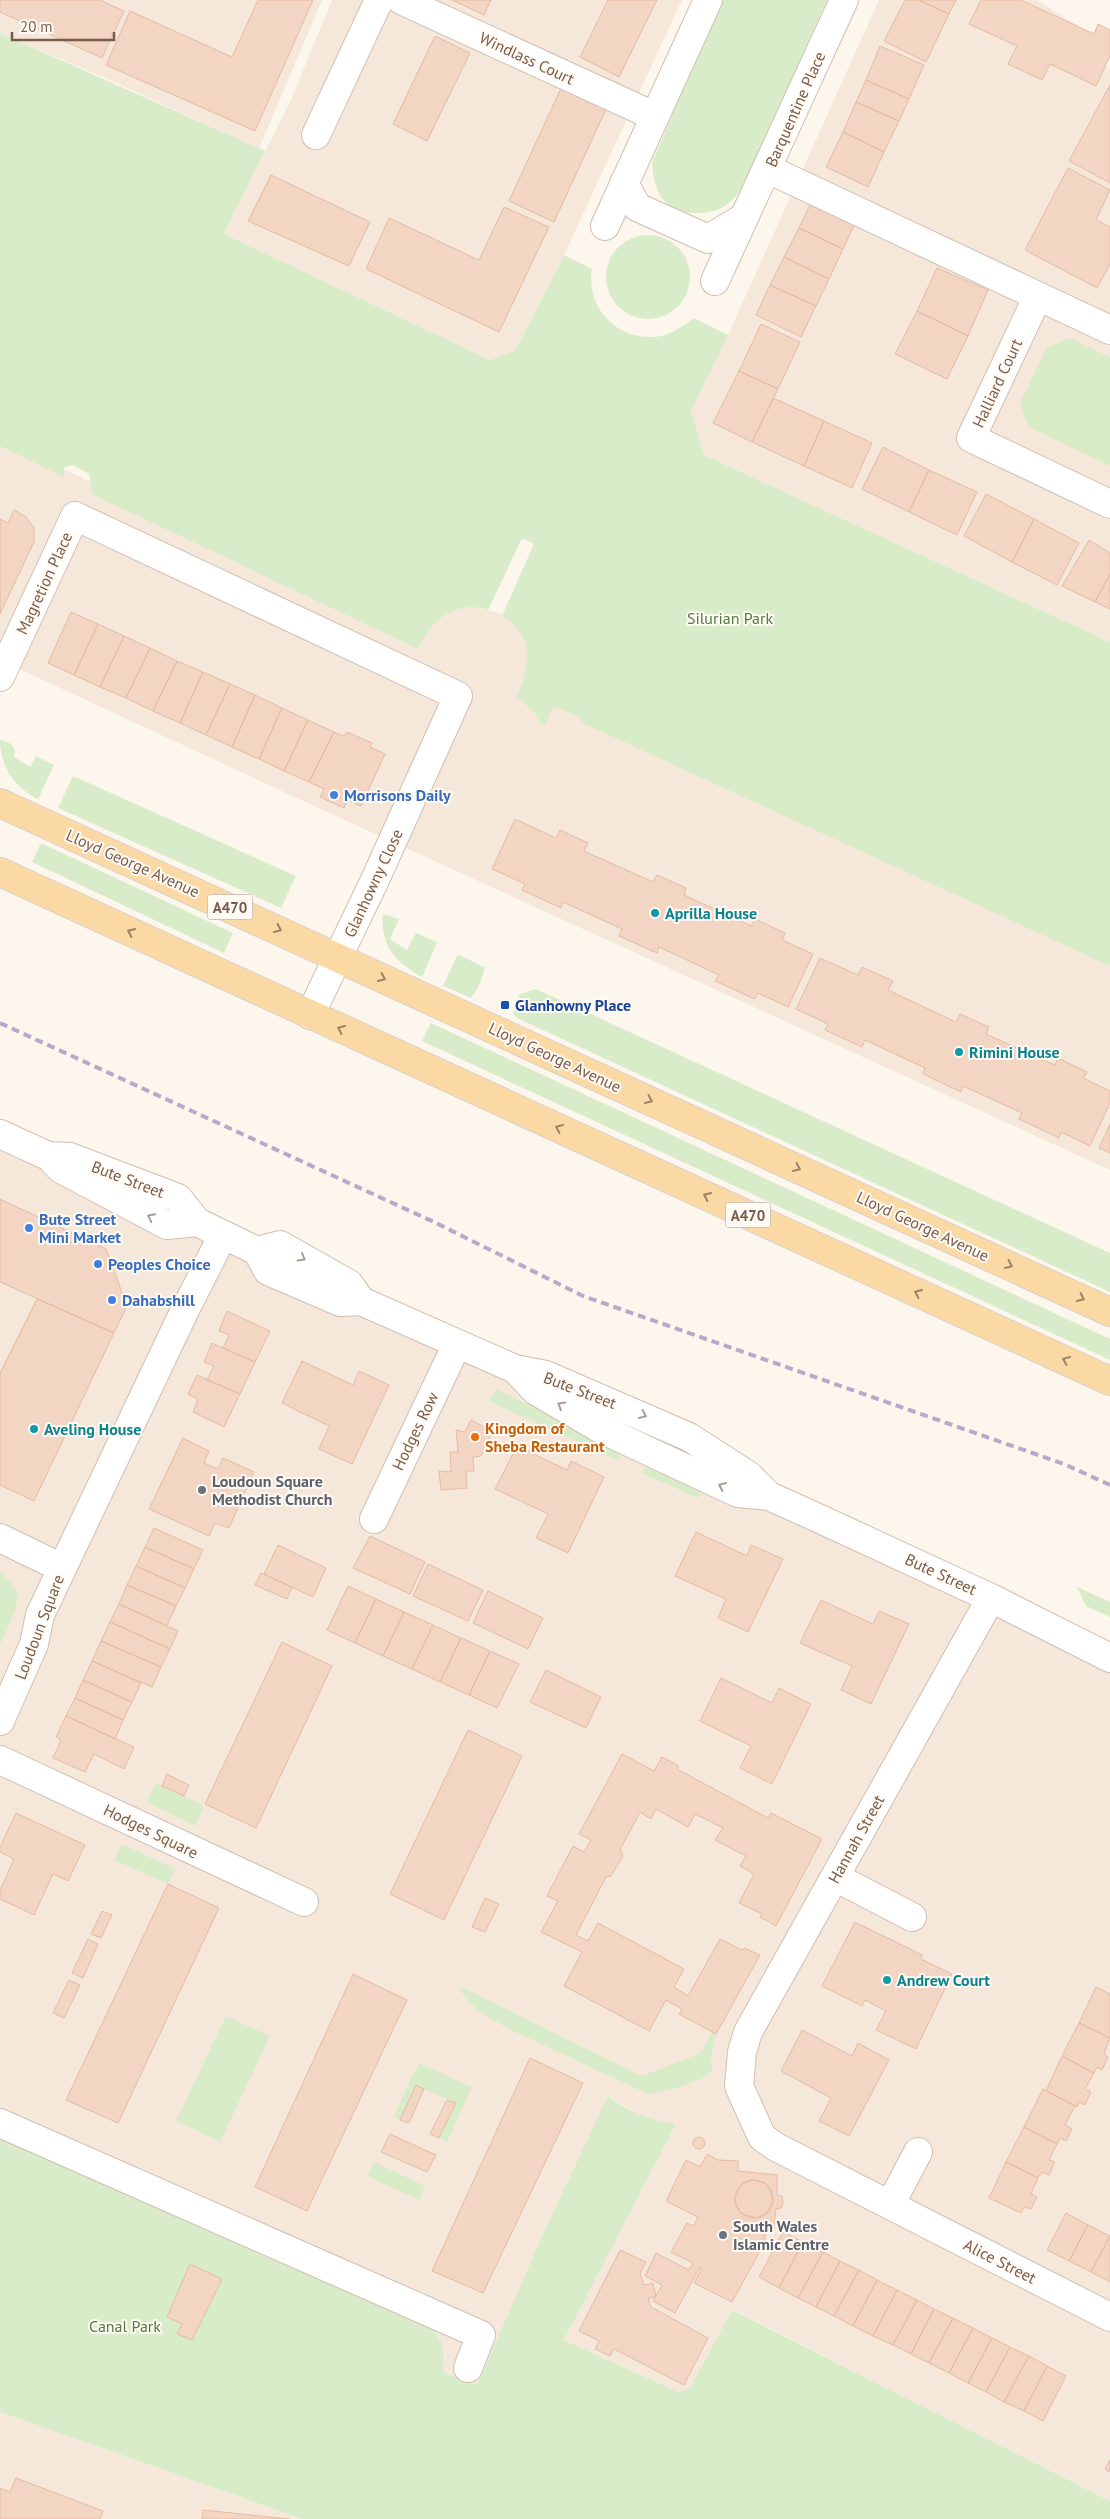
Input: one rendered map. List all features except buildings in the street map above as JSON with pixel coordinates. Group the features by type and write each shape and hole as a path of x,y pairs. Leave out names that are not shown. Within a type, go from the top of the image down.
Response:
{"main road":[{"name":"Lloyd George Avenue","path":"0,803 1110,1312"},
{"name":"A470","path":"0,872 1110,1381"}],"street":[{"path":"316,135 379,0"},
{"name":"Windlass Court","path":"401,0 654,116"},
{"path":"605,226 708,0"},
{"name":"Barquentine Place","path":"715,281 844,0"},
{"path":"768,169 1110,330"},
{"path":"624,183 637,207 708,239 743,218"},
{"name":"Halliard Court","path":"1038,296 971,438 1110,504"},
{"name":"Magretion Place","path":"0,677 75,516 458,696"},
{"name":"Glanhowny Close","path":"310,1015 384,861 458,696"},
{"name":"Bute Street","path":"0,1134 48,1156 61,1170 167,1225 197,1222 257,1251 268,1271 340,1302 361,1301 515,1369 536,1390 599,1428 738,1493 769,1496 991,1598 1110,1658"},
{"path":"62,1568 180,1320 223,1235"},
{"name":"Hodges Row","path":"374,1519 457,1344"},
{"name":"Loudoun Square","path":"0,1538 62,1568 40,1615 34,1644 0,1721"},
{"name":"Hannah Street","path":"739,2086 742,2052 748,2032 991,1598"},
{"name":"Hodges Square","path":"0,1760 304,1902"},
{"path":"835,1877 912,1917"},
{"name":"Alice Street","path":"739,2086 762,2137 776,2147 1110,2317"},
{"path":"0,2123 481,2336 468,2368"},
{"path":"890,2205 918,2152"}],"shaded area":[{"path":"0,0 322,0 259,149 112,81 0,33"},
{"path":"332,0 682,0 564,255 515,351 490,360 224,234 290,102"},
{"path":"879,0 1037,0 1110,46 1110,57 1105,66 1110,69 1110,642 704,455 691,411 728,335"},
{"path":"0,439 379,619 447,598 522,620 1110,937 1110,1170 301,800 0,660"},
{"path":"0,1135 166,1206 438,1339 692,1453 1110,1659 1110,2501 733,2310 690,2388 678,2392 564,2340 676,2124 655,2122 640,2116 609,2096 477,2385 443,2372 445,2357 0,2138"},
{"path":"0,2412 222,2491 302,2519 0,2519"}],"green space":[{"path":"721,0 827,0 744,185 731,201 722,208 705,213 686,212 669,205 658,192 652,163"},
{"name":"Silurian Park","path":"0,33 265,151 224,234 490,360 515,351 564,255 592,269 591,283 598,307 615,326 626,332 639,336 659,337 675,331 694,318 728,335 691,411 704,455 1110,642 1110,966 585,724 575,715 554,706 544,726 539,722 535,713 517,697 525,674 527,652 521,633 502,616 534,544 522,538 488,610 476,607 465,608 455,610 446,615 437,621 418,649 92,494 89,474 72,465 64,468 64,477 0,446"},
{"path":"648,235 664,238 678,247 687,261 690,277 687,293 678,307 664,316 648,319 632,316 618,307 609,293 606,277 609,261 618,247 632,238"},
{"path":"1070,338 1110,357 1110,466 1028,426 1020,403 1047,347"},
{"path":"0,739 11,744 15,750 14,757 30,767 36,756 54,765 38,799 15,782 2,758"},
{"path":"73,776 296,876 281,908 58,808"},
{"path":"41,843 233,933 224,953 32,862"},
{"path":"383,914 399,919 390,939 407,950 416,933 437,942 422,977 404,965 391,952 384,935"},
{"path":"458,954 485,968 478,988 471,998 443,986"},
{"path":"536,989 1110,1253 1110,1292 517,1018 513,1013 520,994"},
{"path":"431,1023 1110,1339 1110,1360 422,1041"},
{"path":"496,1389 623,1450 618,1461 489,1401"},
{"path":"647,1461 704,1487 698,1498 642,1473"},
{"path":"0,1570 17,1590 16,1609 0,1645"},
{"path":"1077,1587 1110,1602 1110,1617 1086,1606"},
{"path":"156,1783 204,1806 195,1826 146,1802"},
{"path":"122,1844 175,1869 168,1884 114,1860"},
{"path":"459,1986 642,2076 701,2053 712,2032 716,2034 710,2059 712,2071 706,2077 674,2089 648,2094 507,2028 477,2010 464,1996"},
{"path":"226,2016 270,2036 220,2142 176,2121"},
{"path":"419,2063 472,2087 447,2142 439,2138 456,2103 416,2086 400,2120 393,2117"},
{"name":"Canal Park","path":"608,2096 641,2115 657,2121 676,2124 564,2340 678,2392 690,2388 732,2310 1110,2501 1110,2519 302,2519 0,2412 0,2138 428,2324 437,2335 442,2346 444,2358 443,2372 477,2385 545,2230"},
{"path":"374,2162 425,2186 419,2200 367,2176"}],"railway":[{"path":"0,1023 434,1222 583,1296 1064,1464 1110,1485"}],"place":[{"name":"Morrisons Daily","path":"334,795"},
{"name":"Aprilla House","path":"655,913"},
{"name":"Glanhowny Place","path":"505,1005"},
{"name":"Rimini House","path":"959,1052"},
{"name":"Bute Street Mini Market","path":"29,1228"},
{"name":"Peoples Choice","path":"98,1264"},
{"name":"Dahabshill","path":"112,1300"},
{"name":"Aveling House","path":"34,1429"},
{"name":"Kingdom of Sheba Restaurant","path":"475,1437"},
{"name":"Loudoun Square Methodist Church","path":"202,1490"},
{"name":"Andrew Court","path":"887,1980"},
{"name":"South Wales Islamic Centre","path":"723,2235"}]}
